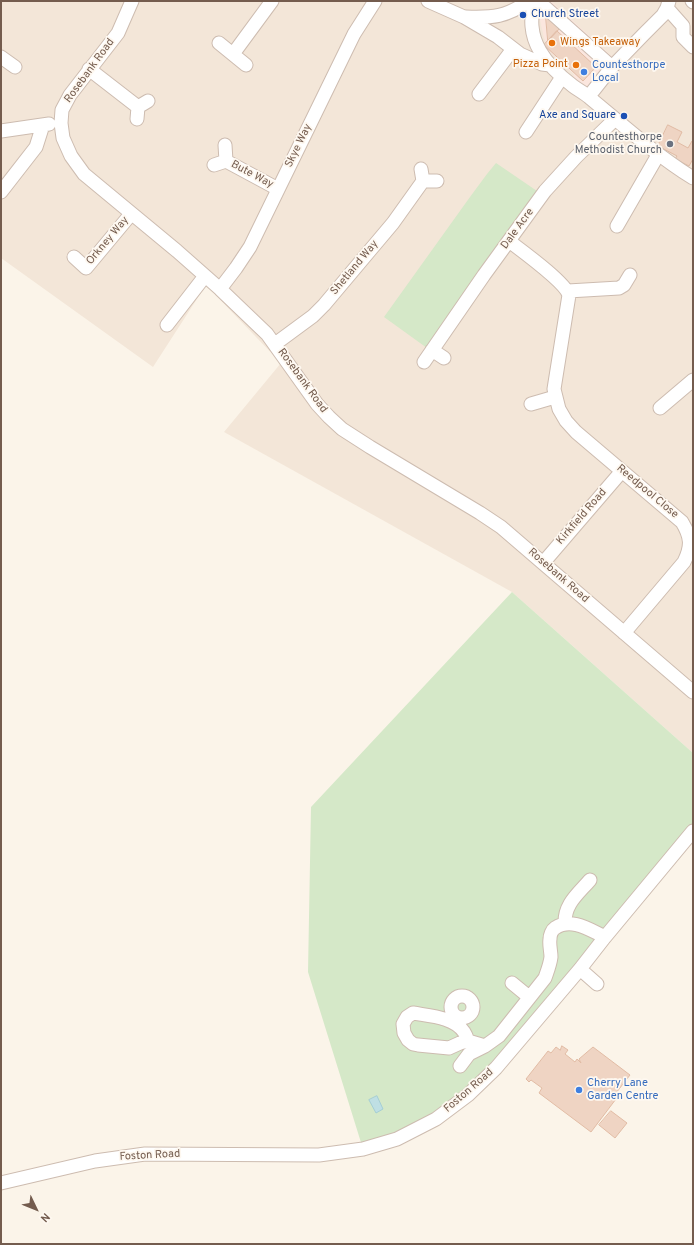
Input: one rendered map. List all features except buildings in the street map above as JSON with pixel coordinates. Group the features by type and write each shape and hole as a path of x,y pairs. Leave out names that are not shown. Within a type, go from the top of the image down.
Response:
{"street":[{"name":"Rosebank Road","path":"132,1 118,33 70,95 62,110 61,123 63,138 71,156 84,174 177,251 220,289 262,330 275,344 317,404 342,429 501,527 693,692"},
{"path":"233,54 272,1"},
{"name":"Skye Way","path":"220,289 250,247 354,34 375,1"},
{"path":"428,1 464,17 498,37 520,54 542,64 550,65"},
{"path":"464,17 487,18 504,15 534,1"},
{"path":"534,1 531,18 535,40 539,50 550,65 562,77 588,96 658,155 693,178"},
{"path":"534,1 546,8 612,67"},
{"path":"588,96 612,67 643,34 663,16 668,5"},
{"path":"668,5 683,26 683,37 693,47"},
{"path":"219,43 246,65"},
{"path":"479,94 513,49"},
{"path":"1,57 15,67"},
{"path":"89,69 141,109"},
{"path":"526,132 562,77"},
{"name":"Dale Acre","path":"424,362 484,275 545,191 576,157 615,119"},
{"path":"1,131 61,123"},
{"path":"1,192 36,147 43,125"},
{"name":"Bute Way","path":"225,145 220,163 278,189"},
{"path":"617,226 658,155"},
{"name":"Shetland Way","path":"275,344 313,316 324,305 393,223 422,175 437,182"},
{"name":"Orkney Way","path":"74,257 86,268 131,214"},
{"path":"509,241 550,274 568,291 619,288 624,284 630,275"},
{"path":"167,325 205,276"},
{"name":"Reedpool Close","path":"568,291 569,294 554,389 559,409 571,426 682,522 687,531 690,546 684,562 624,632"},
{"path":"432,350 444,358"},
{"path":"660,408 693,380"},
{"path":"531,404 555,397"},
{"name":"Kirkfield Road","path":"543,562 622,471"},
{"name":"Foston Road","path":"1,1183 95,1161 145,1154 319,1155 363,1149 397,1139 436,1120 468,1095 496,1068 580,969 693,831"},
{"path":"565,924 564,915 568,907 590,880"},
{"path":"460,1066 469,1054 485,1046 499,1036 545,978 551,957 550,938 552,930 560,924 571,923 585,927 605,937"},
{"path":"580,969 597,984"},
{"path":"512,983 530,997"},
{"path":"466,1017 466,1036 485,1046"}],"shaded area":[{"path":"1,1 693,1 693,753 512,592 224,432 281,363 206,285 153,367 1,258"},
{"path":"542,1 551,1 615,59 588,87 585,88 573,78 574,74 549,51 540,20 535,18"}],"green space":[{"path":"496,163 537,191 427,348 384,317"},
{"path":"512,592 693,753 693,824 496,1068 453,1107 363,1149 308,972 311,807"}],"water":[{"path":"377,1096 383,1109 376,1113 369,1100"}],"place":[{"name":"Church Street","path":"523,15"},
{"name":"Wings Takeaway","path":"552,43"},
{"name":"Pizza Point","path":"576,65"},
{"name":"Countesthorpe Local","path":"584,72"},
{"name":"Axe and Square","path":"624,116"},
{"name":"Countesthorpe Methodist Church","path":"670,144"},
{"name":"Cherry Lane Garden Centre","path":"579,1090"}]}
